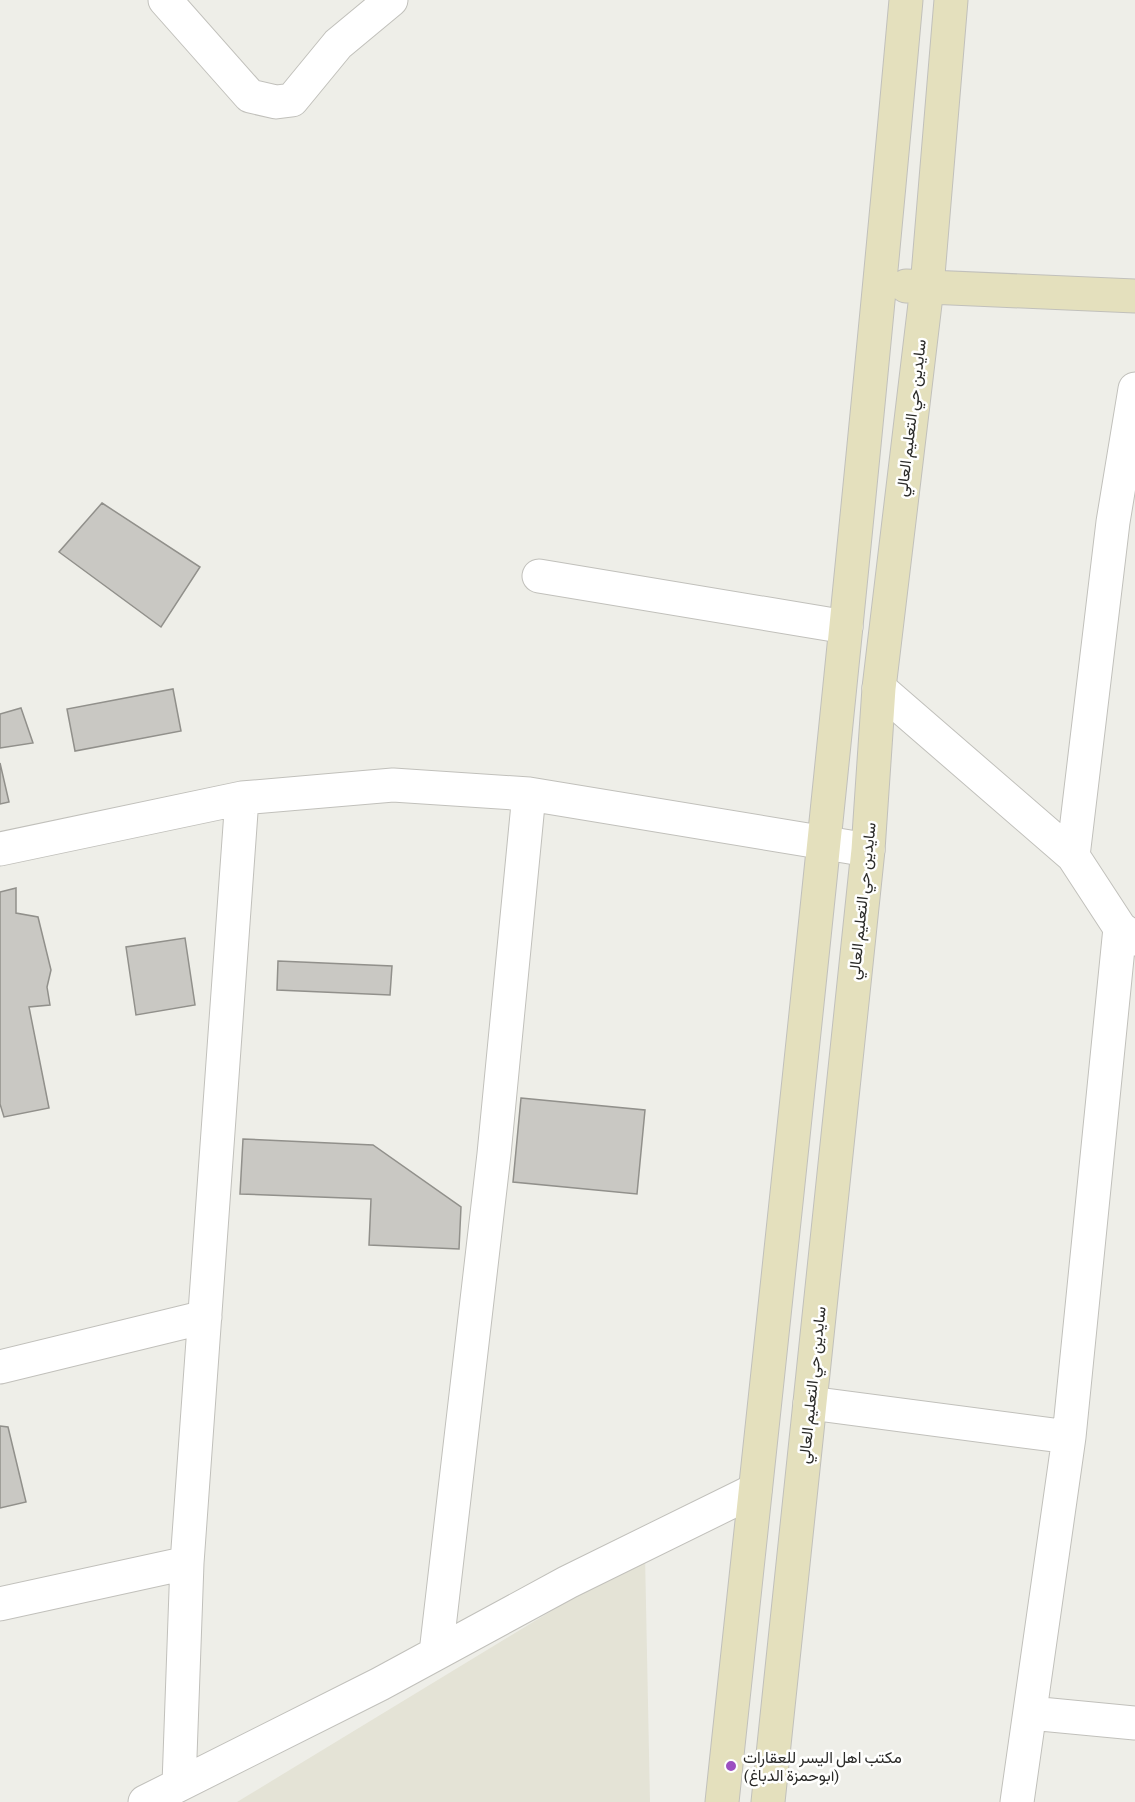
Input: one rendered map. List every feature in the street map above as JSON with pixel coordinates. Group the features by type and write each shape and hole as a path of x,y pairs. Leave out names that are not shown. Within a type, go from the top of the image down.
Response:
{"main road":[{"path":"722,1802 846,627 881,284 906,0"},
{"name":"سايدين حي التعليم العالي","path":"768,1802 868,850 879,688 927,287 951,0"},
{"path":"881,284 1135,296"}],"street":[{"path":"165,0 250,96 276,102 292,100 339,44 391,0"},
{"path":"1073,856 1124,527 1135,389"},
{"path":"539,576 846,627"},
{"path":"879,688 1073,856 1128,933 1069,1437 1017,1802"},
{"path":"0,849 242,798 393,785 529,794 868,850"},
{"path":"436,1653 494,1154 529,794"},
{"path":"179,1784 187,1563 242,798"},
{"path":"0,1367 205,1317"},
{"path":"810,1403 1069,1437"},
{"path":"145,1802 380,1684 568,1582 755,1490"},
{"path":"0,1604 187,1563"},
{"path":"1030,1713 1135,1723"}],"shaded area":[{"path":"645,1554 650,1802 237,1802"}],"building":[{"path":"102,503 200,567 161,627 59,552"},
{"path":"173,689 181,731 75,751 67,709"},
{"path":"21,708 33,743 0,748 0,714"},
{"path":"0,763 9,802 0,804"},
{"path":"16,888 16,913 38,917 51,970 47,987 50,1005 29,1007 49,1108 4,1117 0,1104 0,892"},
{"path":"185,938 195,1005 136,1015 126,947"},
{"path":"278,961 392,966 390,995 277,990"},
{"path":"521,1098 645,1110 637,1194 513,1182"},
{"path":"243,1139 373,1145 461,1207 459,1249 369,1245 371,1199 240,1194"},
{"path":"0,1426 8,1427 26,1502 0,1508"}],"place":[{"name":"مكتب اهل اليسر للعقارات (ابوحمزة الدباغ)","path":"731,1766"}]}
